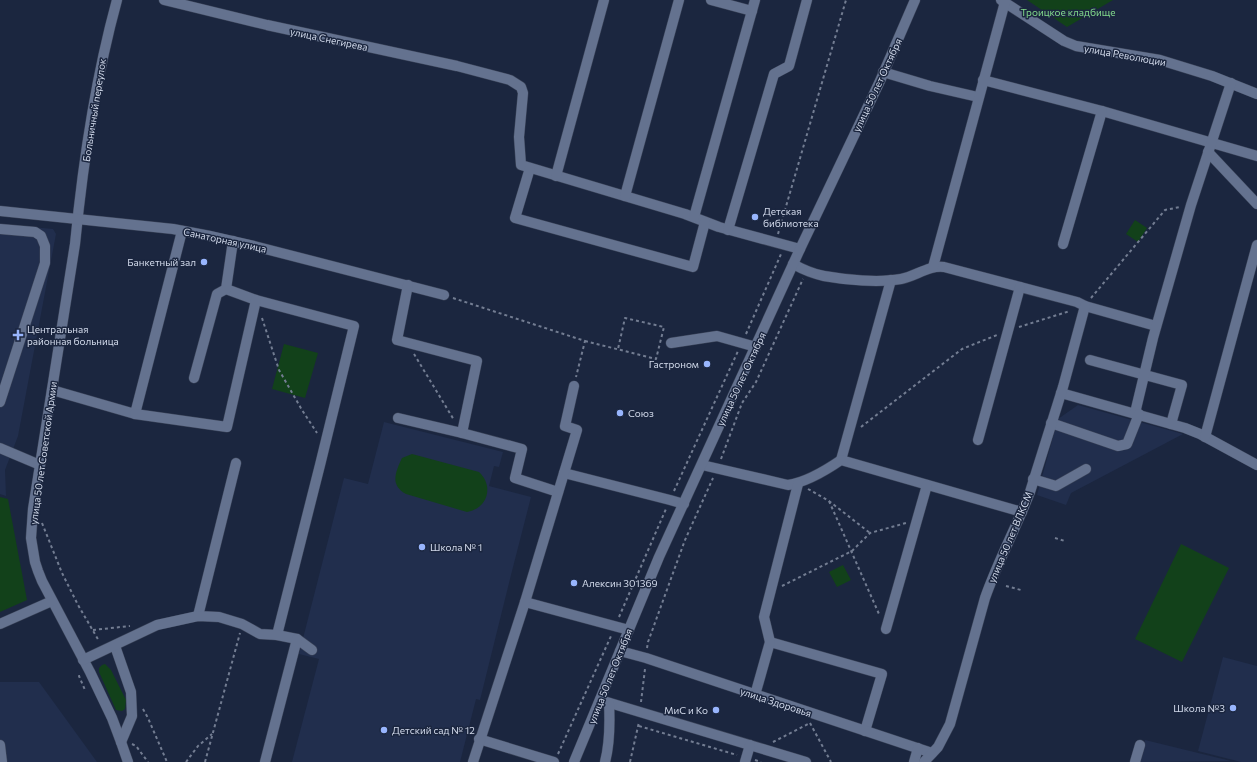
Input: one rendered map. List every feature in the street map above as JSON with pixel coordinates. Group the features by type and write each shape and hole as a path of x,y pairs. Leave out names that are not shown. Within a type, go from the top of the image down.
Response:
{"street":[{"name":"Больничный переулок","path":"78,220 93,107 100,67 117,0"},
{"name":"улица Снегирева","path":"164,0 267,25 443,63 510,80 521,87 523,93 519,137 521,165 530,168"},
{"path":"556,176 604,0"},
{"path":"624,196 679,0"},
{"path":"710,0 752,11"},
{"path":"694,217 755,0"},
{"path":"728,230 774,74 788,66 807,0"},
{"name":"улица 50 лет Октября","path":"574,762 605,702 620,651 659,558 793,264 883,72 914,0"},
{"path":"932,267 1003,1"},
{"name":"улица Революции","path":"1003,1 1064,42 1076,46 1160,60 1194,70 1257,94"},
{"path":"883,72 930,86 978,96"},
{"path":"983,80 1102,111 1257,156"},
{"path":"1051,423 1118,446 1127,444 1137,414 1144,375 1156,326 1191,205 1231,83"},
{"path":"1063,244 1102,111"},
{"path":"1208,152 1257,204"},
{"path":"705,222 693,267 515,218 530,168 694,217 728,230 800,249"},
{"name":"Санаторная улица","path":"0,211 182,231 233,242 444,295"},
{"name":"улица 50 лет Советской Армии","path":"78,220 33,509 31,538 35,562 42,581 112,718 128,762"},
{"path":"0,229 35,232 41,236 45,246 45,263 0,402"},
{"path":"135,414 182,231"},
{"path":"194,378 217,294 226,288 233,242"},
{"path":"1205,437 1257,245"},
{"path":"793,264 823,276 891,280 910,276 932,267 944,267 1077,302 1084,306 1156,326"},
{"path":"702,465 788,485 798,484 841,460 891,280"},
{"path":"408,285 397,340 477,361 462,434"},
{"path":"978,440 1020,287"},
{"path":"226,288 256,300 354,326 277,635"},
{"path":"52,390 135,414 227,427 256,300"},
{"name":"улица 50 лет ВЛКСМ","path":"924,762 944,738 950,724 984,598 1022,512 1061,393 1084,306"},
{"path":"671,343 717,336 756,347"},
{"path":"1090,360 1182,385 1172,424"},
{"path":"472,762 525,602 577,430 565,426 574,386"},
{"path":"1061,393 1185,428 1257,465"},
{"path":"398,418 522,449 515,478 558,492"},
{"path":"0,448 40,465"},
{"path":"841,460 1022,512"},
{"path":"198,616 236,463"},
{"path":"1033,479 1056,486 1086,469"},
{"path":"564,473 684,504"},
{"path":"755,695 770,642 764,617 798,484"},
{"path":"886,629 927,485"},
{"path":"0,624 52,601"},
{"path":"525,602 629,630"},
{"path":"83,660 105,651 157,625 198,616 219,617 242,624 260,634 277,635 297,639 312,650"},
{"path":"265,762 297,639"},
{"path":"770,642 882,674 865,731"},
{"path":"115,646 131,692 132,716 121,742"},
{"name":"улица Здоровья","path":"620,651 646,658 932,753"},
{"path":"605,762 610,728 605,702 806,762"},
{"path":"479,739 554,762"},
{"path":"0,745 2,762"},
{"path":"746,760 750,745"},
{"path":"1135,762 1140,745"},
{"path":"914,762 918,748"}],"path":[{"path":"776,243 846,0"},
{"path":"848,437 962,349 1009,330 1084,306 1165,210 1191,205"},
{"path":"630,762 639,726 648,642 685,540 717,468 742,403 756,382 807,270"},
{"path":"444,295 585,341 656,359 664,327 625,318 618,349"},
{"path":"256,300 280,370 302,410 325,444"},
{"path":"574,386 585,341"},
{"path":"407,343 462,434"},
{"path":"798,484 829,501 870,533"},
{"path":"829,501 886,629"},
{"path":"33,509 42,521 62,573 92,630 105,651"},
{"path":"770,592 852,551 870,533 917,520"},
{"path":"1055,538 1065,541"},
{"path":"1006,586 1021,590"},
{"path":"205,762 242,624"},
{"path":"92,630 119,626 131,626"},
{"path":"131,692 148,718 167,762"},
{"path":"760,748 821,717"},
{"path":"810,722 831,762"},
{"path":"639,726 746,760 761,762"},
{"path":"186,762 198,746 213,733"},
{"path":"121,742 136,746 148,762"}],"shaded area":[{"name":"Центральная районная больница","path":"0,224 53,229 56,234 18,436 5,470 6,496 0,494"},
{"path":"1078,405 1183,434 1071,493 1066,505 1037,495 1058,419"},
{"name":"Школа № 1","path":"384,422 503,452 499,467 494,466 489,486 531,497 480,700 476,699 460,762 292,762 319,659 299,654 344,478 368,484"},
{"name":"Школа №3","path":"1223,657 1257,666 1257,762 1241,762 1198,751"},
{"path":"0,682 39,682 97,762 0,762"},
{"path":"1145,740 1231,761 1139,762"}],"green space":[{"name":"Троицкое кладбище","path":"1027,0 1113,0 1067,27"},
{"path":"1135,220 1147,228 1138,242 1126,234"},
{"path":"284,344 318,353 305,398 272,389"},
{"path":"412,454 479,472 484,478 486,484 487,490 484,501 474,510 467,512 406,494 398,487 395,478 402,458"},
{"path":"0,497 8,499 27,600 0,612"},
{"path":"1181,544 1229,568 1182,662 1135,639"},
{"path":"843,565 851,580 837,587 829,572"},
{"path":"105,664 111,670 126,700 125,709 122,711 116,710 99,672 99,668"}],"place":[{"name":"Детская библиотека","path":"755,217"},
{"name":"Банкетный зал","path":"204,262"},
{"name":"Центральная районная больница","path":"18,335"},
{"name":"Гастроном","path":"707,364"},
{"name":"Союз","path":"620,413"},
{"name":"Школа № 1","path":"422,547"},
{"name":"Алексин 301369","path":"574,583"},
{"name":"Школа №3","path":"1233,708"},
{"name":"МиС и Ко","path":"716,710"},
{"name":"Детский сад № 12","path":"384,730"}]}
